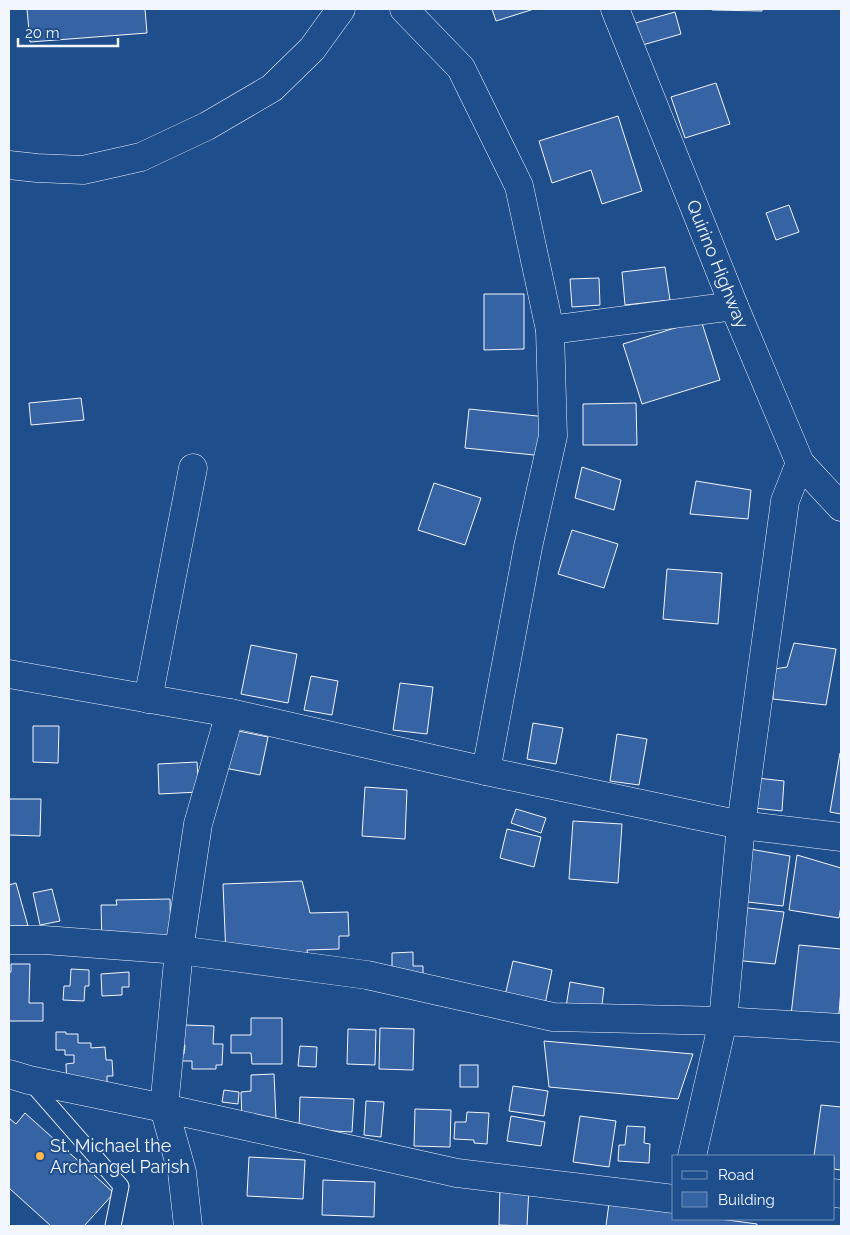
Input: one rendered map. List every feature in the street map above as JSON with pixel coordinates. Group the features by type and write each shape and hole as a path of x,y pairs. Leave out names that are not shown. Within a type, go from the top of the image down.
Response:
{"street":[{"path":"9,165 83,170 141,157 207,126 272,88 312,49 340,9"},
{"path":"404,9 461,68 519,186 550,330 553,436 528,547 486,771"},
{"name":"Quirino Highway","path":"615,9 734,306 800,464 841,507"},
{"path":"550,330 734,306"},
{"path":"692,1155 724,1021 741,825 785,502 800,464"},
{"path":"148,699 193,468"},
{"path":"9,674 230,713 486,771 741,825 841,837"},
{"path":"188,1226 182,1172 164,1108 179,950 198,824 230,713"},
{"path":"9,940 44,940 179,950 367,975 553,1017 724,1021 841,1028"},
{"path":"19,1077 457,1173 672,1199"}],"lane":[{"path":"19,1077 121,1186 113,1226"}],"building":[{"path":"27,9 145,9 147,33 30,42"},
{"path":"492,9 534,9 496,21"},
{"path":"762,9 762,11 712,10"},
{"path":"675,12 681,34 639,46 632,24"},
{"path":"716,83 730,124 685,138 671,97"},
{"path":"618,116 642,191 602,204 591,170 552,183 539,141"},
{"path":"789,205 799,232 776,240 766,213"},
{"path":"665,267 670,300 625,305 622,272"},
{"path":"599,278 600,305 572,307 570,279"},
{"path":"484,294 524,294 524,349 484,350"},
{"path":"701,320 720,380 642,404 623,344"},
{"path":"81,398 84,420 31,425 29,403"},
{"path":"636,403 637,445 583,445 583,404"},
{"path":"469,409 547,417 544,456 465,448"},
{"path":"582,467 621,480 614,510 575,498"},
{"path":"696,481 751,490 748,519 690,514"},
{"path":"434,483 481,498 465,545 418,530"},
{"path":"572,530 618,544 604,588 558,574"},
{"path":"667,569 722,573 718,624 663,619"},
{"path":"794,643 836,649 826,705 773,699 774,669 787,667"},
{"path":"251,645 297,654 288,703 241,694"},
{"path":"311,676 338,681 332,715 304,710"},
{"path":"400,683 433,687 427,734 393,730"},
{"path":"533,723 563,728 556,764 527,759"},
{"path":"33,726 59,726 58,763 33,762"},
{"path":"233,730 268,737 260,775 225,768"},
{"path":"617,734 647,739 639,785 610,781"},
{"path":"841,753 841,814 830,812"},
{"path":"197,762 199,792 159,794 158,764"},
{"path":"757,778 784,781 782,811 754,808"},
{"path":"365,787 407,790 405,839 362,836"},
{"path":"9,799 41,799 40,836 9,835"},
{"path":"516,809 546,818 541,833 511,823"},
{"path":"573,821 622,824 618,883 569,879"},
{"path":"507,829 541,837 534,867 500,858"},
{"path":"744,848 790,856 783,906 739,901"},
{"path":"797,855 841,868 841,906 839,918 789,910"},
{"path":"302,881 310,913 348,912 349,936 339,936 339,949 307,950 308,956 226,956 223,884"},
{"path":"16,883 28,926 9,926 9,885"},
{"path":"52,889 60,921 40,925 33,893"},
{"path":"170,899 171,941 102,943 101,905 117,905 116,900"},
{"path":"739,907 784,912 775,964 733,960"},
{"path":"799,945 841,949 839,1014 791,1015"},
{"path":"413,952 413,966 423,966 423,974 392,974 392,953"},
{"path":"513,961 552,970 544,1009 504,1000"},
{"path":"11,964 30,964 29,1003 43,1003 43,1021 9,1021 9,972 11,972"},
{"path":"71,969 89,970 89,986 85,986 84,1001 63,1000 64,986 70,986"},
{"path":"129,972 129,987 122,987 122,995 102,996 101,974"},
{"path":"570,982 604,988 601,1013 566,1007"},
{"path":"251,1018 282,1018 282,1064 252,1064 251,1053 231,1053 231,1035 251,1035"},
{"path":"184,1025 214,1026 213,1044 223,1044 222,1065 216,1065 216,1069 192,1069 192,1061 177,1061 177,1054 184,1054 185,1045 174,1045"},
{"path":"380,1028 414,1029 413,1070 379,1069"},
{"path":"348,1029 376,1030 375,1065 347,1064"},
{"path":"56,1032 78,1034 78,1043 91,1043 91,1048 105,1047 106,1060 112,1060 113,1076 107,1076 107,1089 67,1086 66,1064 74,1063 74,1055 65,1055 65,1050 56,1050"},
{"path":"544,1041 693,1054 678,1099 549,1087"},
{"path":"300,1046 317,1047 316,1067 298,1066"},
{"path":"460,1065 478,1065 478,1087 460,1087"},
{"path":"274,1074 276,1119 242,1121 241,1092 251,1091 251,1075"},
{"path":"513,1086 548,1091 544,1116 509,1111"},
{"path":"224,1090 239,1092 238,1104 222,1102"},
{"path":"300,1097 354,1099 352,1132 299,1129"},
{"path":"366,1101 384,1102 381,1137 364,1135"},
{"path":"821,1105 841,1107 841,1170 835,1169 835,1155 814,1155"},
{"path":"415,1109 451,1110 450,1147 414,1146"},
{"path":"467,1112 489,1113 487,1144 474,1143 474,1140 454,1139 455,1122 466,1122"},
{"name":"St. Michael the Archangel Parish","path":"25,1113 114,1193 84,1226 51,1226 9,1188 9,1118 16,1124"},
{"path":"511,1116 545,1122 541,1146 507,1141"},
{"path":"580,1116 616,1121 609,1167 573,1162"},
{"path":"627,1126 645,1127 644,1143 650,1144 649,1163 618,1161 619,1145 625,1145"},
{"path":"249,1157 305,1160 303,1199 247,1196"},
{"path":"323,1180 375,1182 374,1217 322,1215"},
{"path":"500,1186 529,1187 527,1226 499,1225"},
{"path":"609,1203 672,1212 672,1220 727,1220 757,1224 757,1226 606,1226"}],"place":[{"name":"St. Michael the Archangel Parish","path":"40,1156"}]}
